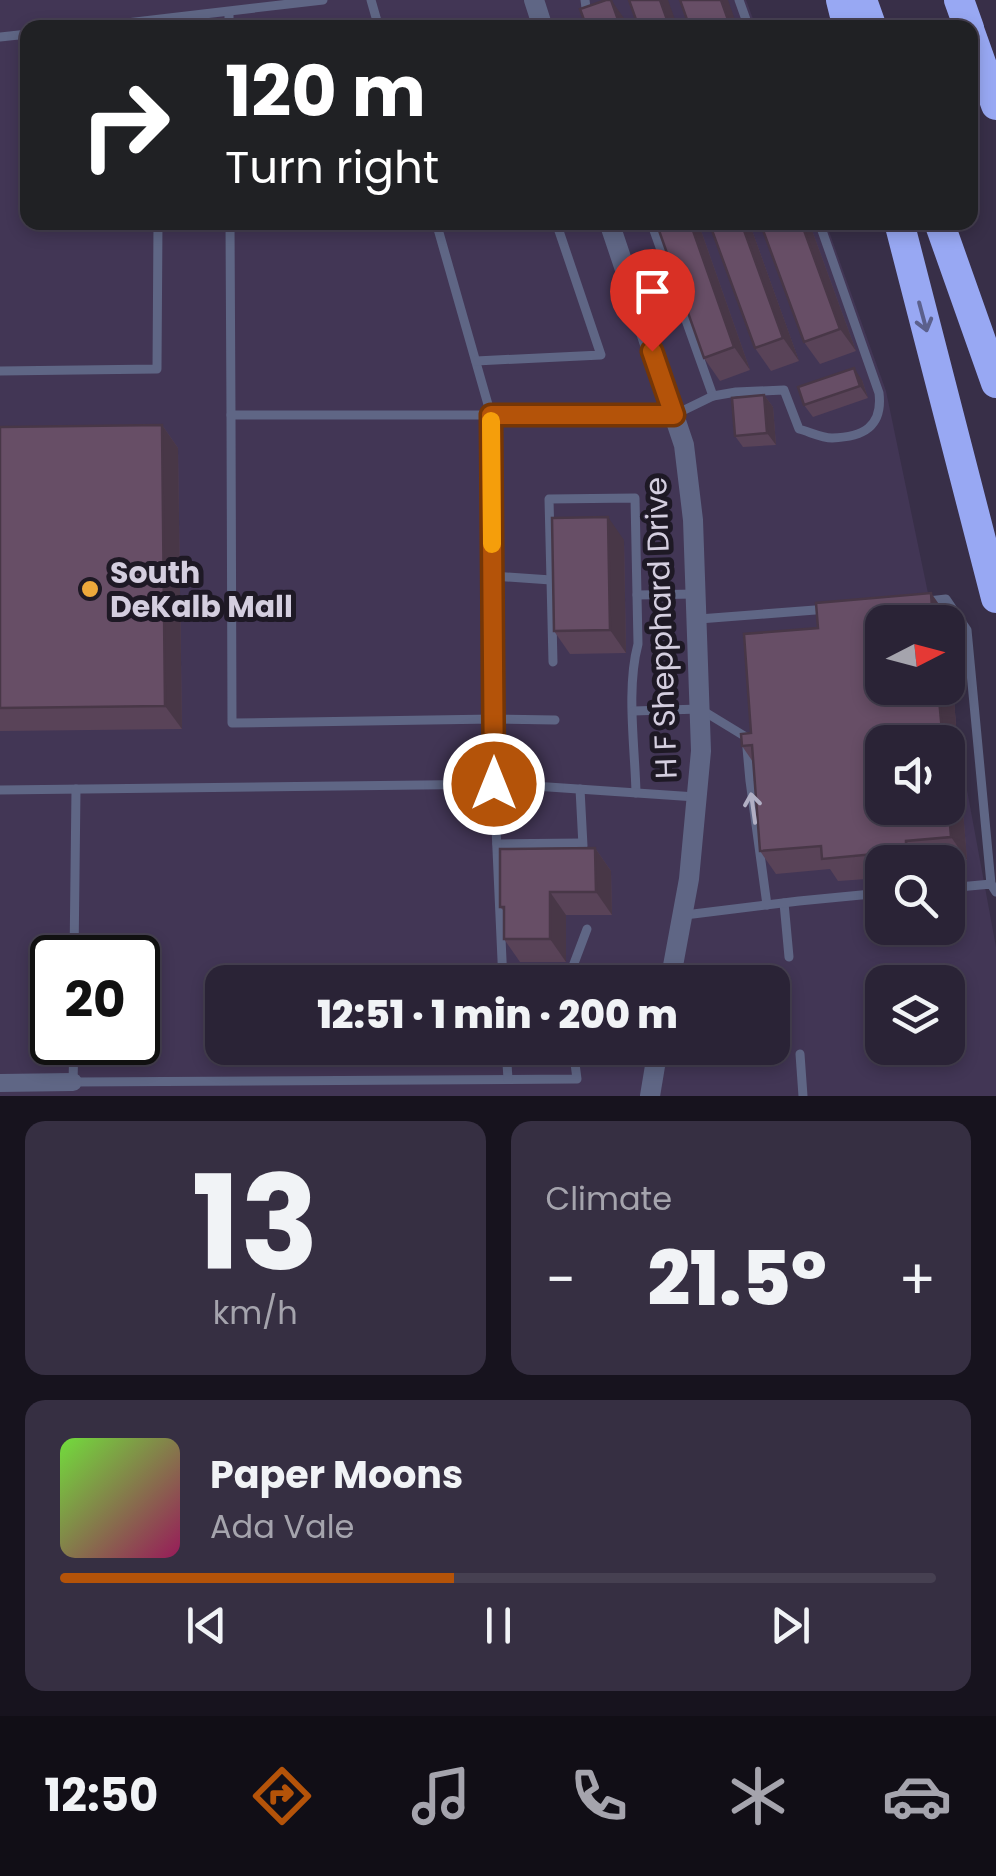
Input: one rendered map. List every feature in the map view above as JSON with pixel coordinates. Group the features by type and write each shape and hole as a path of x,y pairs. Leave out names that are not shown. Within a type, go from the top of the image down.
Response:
{"highway":[{"path":"978,55 996,104"},
{"path":"900,230 996,598"},
{"path":"942,230 996,382"}],"street":[{"name":"H F Shepphard Drive","path":"612,230 684,445 693,520 701,751 688,879 673,965"},
{"path":"650,1096 655,1065"},
{"path":"0,1082 72,1091"}],"lane":[{"path":"180,20 323,0"},
{"path":"229,12 229,20"},
{"path":"0,371 156,369 158,230"},
{"path":"230,230 232,723 554,720"},
{"path":"438,230 491,415 494,784 502,965"},
{"path":"476,361 600,355 559,230"},
{"path":"655,230 713,396"},
{"path":"231,415 674,415 713,396 784,390 800,429 830,438 866,431 880,409 879,394 822,230"},
{"path":"553,662 550,499 635,498 636,793"},
{"path":"493,576 551,580"},
{"path":"637,595 696,594"},
{"path":"913,602 946,600 967,630 994,888 965,888"},
{"path":"696,620 844,608"},
{"path":"634,711 700,710 746,737 766,905"},
{"path":"0,790 494,784 696,797"},
{"path":"74,935 76,789"},
{"path":"497,844 583,846 580,789"},
{"path":"682,916 865,895"},
{"path":"784,902 789,957"},
{"path":"574,965 587,930"},
{"path":"800,1054 803,1096"},
{"path":"73,1065 72,1091 577,1079 575,1065"},
{"path":"507,1065 508,1080"}],"shaded area":[{"path":"0,0 746,0 753,20 20,20 20,230 828,230 886,391 930,605 865,605 865,705 951,705 955,725 865,725 865,825 965,825 965,779 996,947 996,1096 0,1096"}],"building":[{"path":"611,0 618,20 584,20 580,9"},
{"path":"629,0 660,0 667,20 636,20"},
{"path":"680,0 721,0 728,20 687,20"},
{"path":"659,230 693,230 734,347 704,358"},
{"path":"712,230 744,230 783,338 755,348"},
{"path":"763,230 804,230 840,329 804,342"},
{"path":"854,368 860,386 804,405 798,387"},
{"path":"764,395 767,433 735,436 732,398"},
{"name":"South DeKalb Mall","path":"162,425 165,706 0,708 0,427"},
{"path":"608,517 610,630 554,631 552,518"},
{"path":"931,593 932,605 865,605 865,705 940,705 941,725 865,725 865,825 950,825 951,837 906,841 906,845 865,845 865,855 822,859 821,846 760,851 752,745 742,746 741,734 751,733 744,634 818,628 816,603"},
{"path":"595,848 596,892 550,892 550,939 504,939 500,849"}],"slow traffic":[{"path":"491,421 492,544"}],"place":[{"name":"South DeKalb Mall","path":"90,589"}],"route":[{"path":"494,784 491,415 674,415 652,351"}]}
